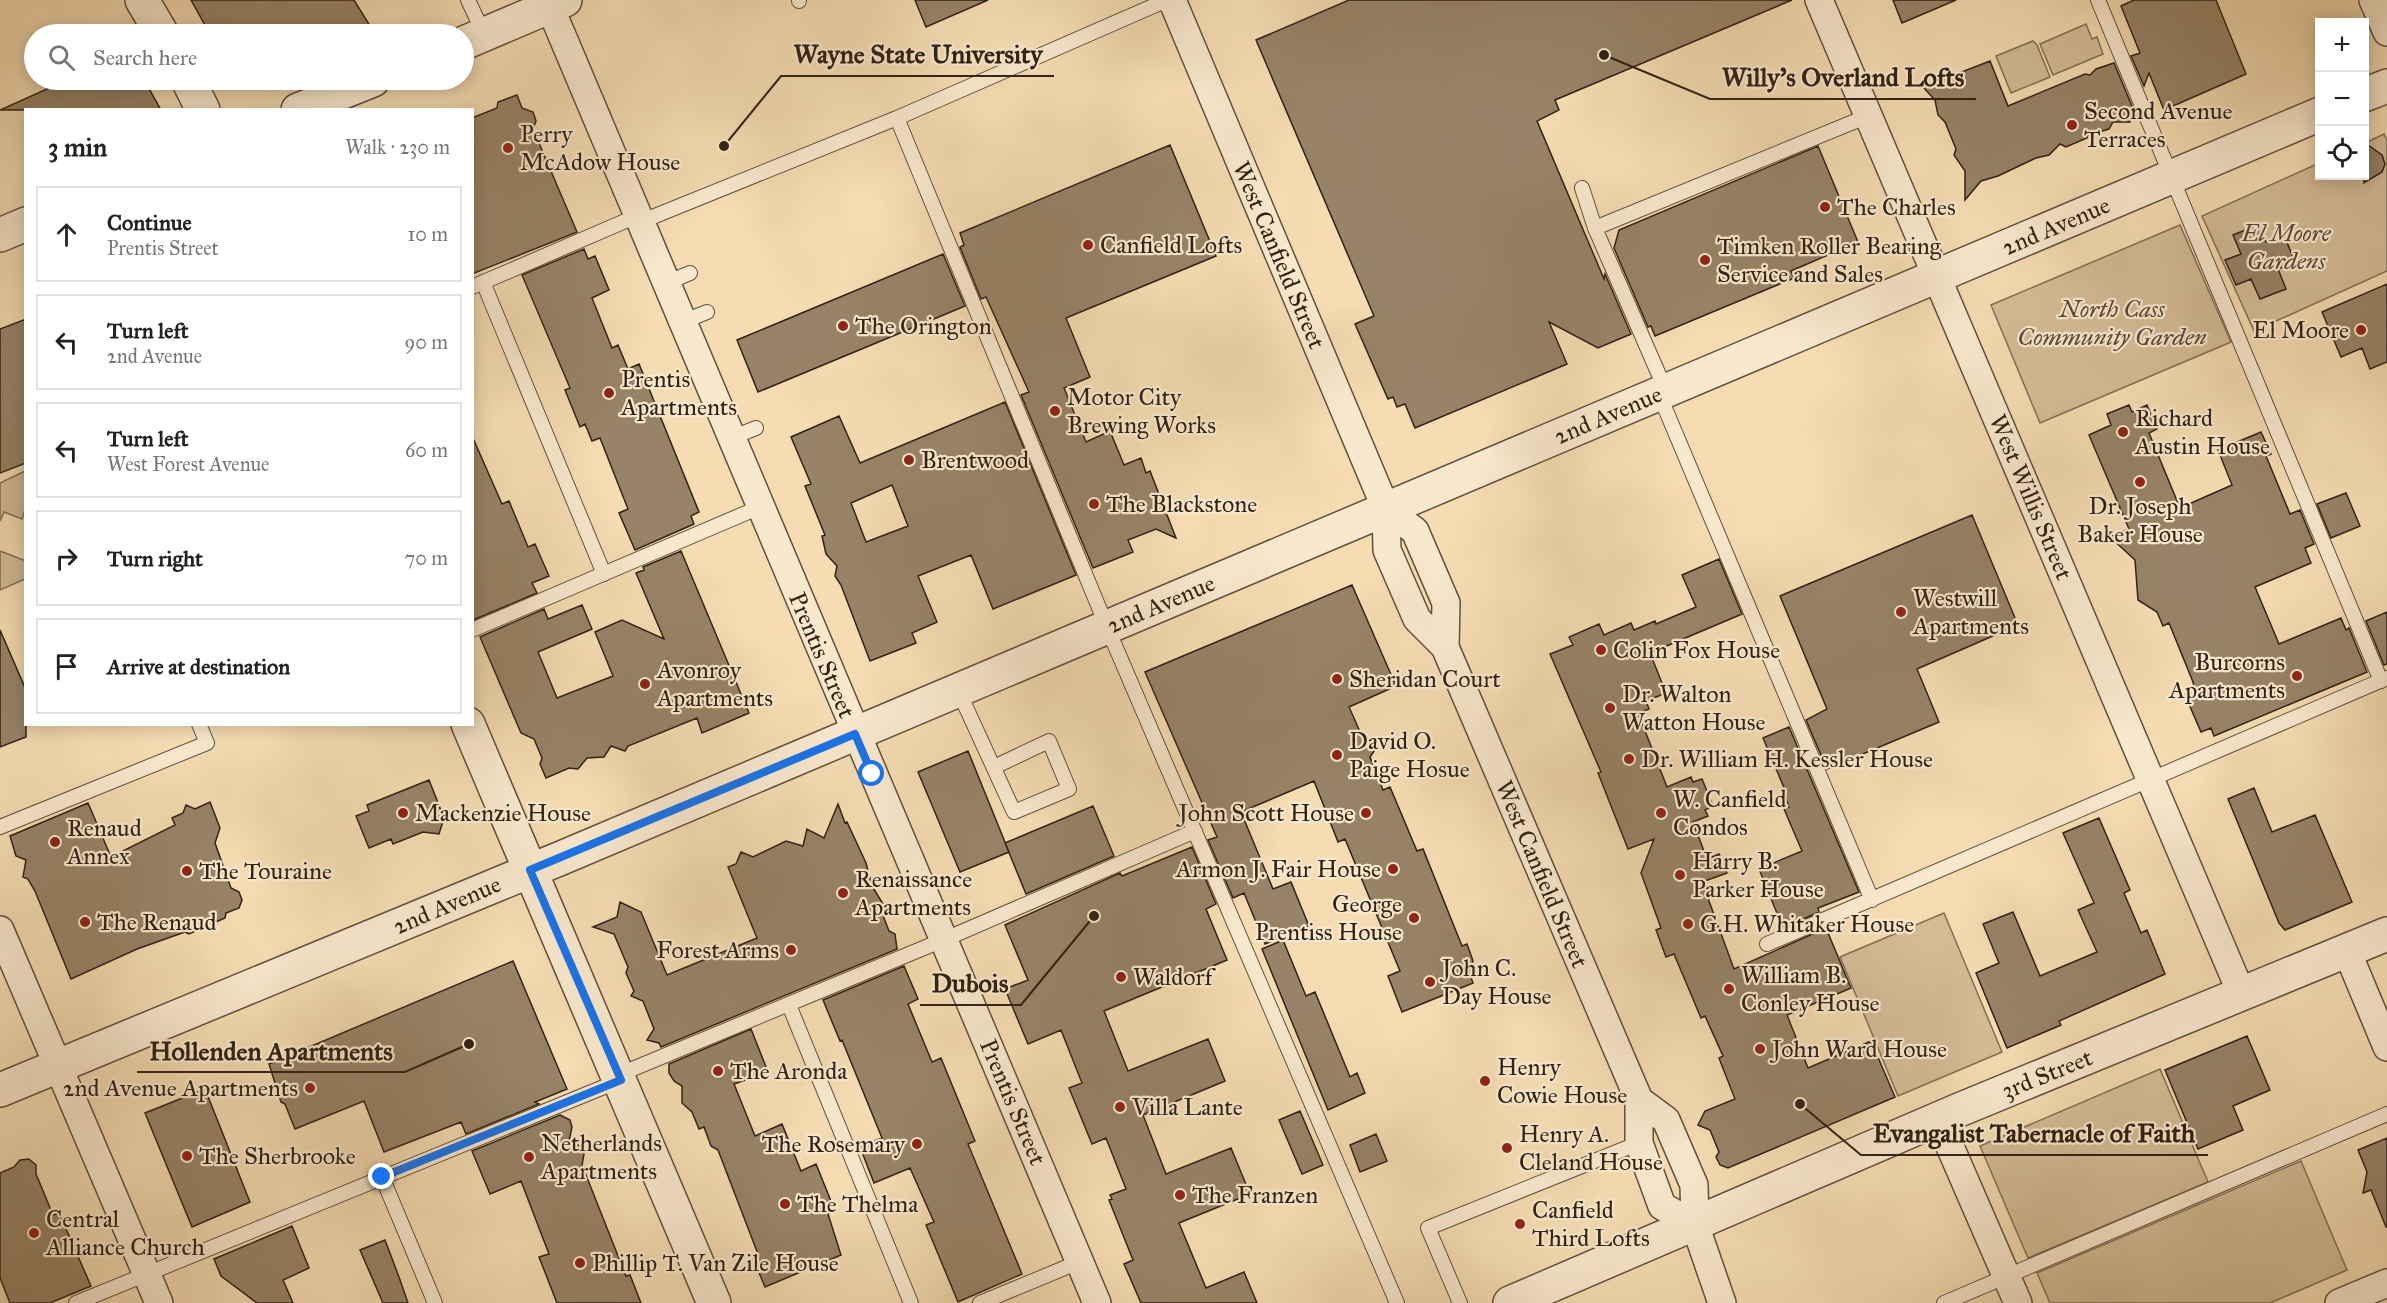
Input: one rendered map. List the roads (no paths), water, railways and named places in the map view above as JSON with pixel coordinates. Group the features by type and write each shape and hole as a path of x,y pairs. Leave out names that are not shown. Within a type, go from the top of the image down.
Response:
{"street":[{"path":"142,0 156,24"},
{"name":"West Willis Street","path":"1819,0 2242,994"},
{"path":"2373,0 2387,32"},
{"name":"West Canfield Street","path":"1173,1 1386,509 1387,549 1417,619 1445,647 1639,1101 1639,1143 1662,1206 1695,1225"},
{"path":"474,39 557,3"},
{"name":"Prentis Street","path":"557,3 639,219 678,278 682,322 1097,1303"},
{"path":"2369,93 2387,86"},
{"path":"193,90 201,108"},
{"path":"303,108 348,90"},
{"name":"2nd Avenue","path":"0,1090 855,734 2315,116"},
{"path":"0,235 24,225"},
{"path":"469,726 714,1303"},
{"path":"0,930 159,1303"},
{"name":"3rd Street","path":"1510,1303 1938,1119 2387,934"},
{"path":"2347,951 2387,1047"},
{"path":"1639,1101 1666,1120 1695,1189 1695,1225 1722,1303"},
{"path":"1938,1119 2018,1303"},
{"path":"2339,1303 2387,1283"}],"lane":[{"path":"468,0 472,24"},
{"path":"1767,944 2384,679 2098,0"},
{"path":"604,574 478,284 897,118 1173,1"},
{"path":"1595,228 1868,116"},
{"path":"897,118 1107,627 1397,1303"},
{"path":"1582,188 1595,228 1872,900"},
{"path":"682,322 707,312"},
{"path":"731,438 756,428"},
{"path":"474,629 760,507"},
{"path":"957,690 1014,812 1069,789 1049,741 994,766"},
{"path":"0,827 207,743 200,726"},
{"path":"76,1303 619,1078 1195,831"},
{"path":"789,1005 910,1303"},
{"path":"1944,1303 2387,1114"},
{"path":"1460,1303 1428,1228 1639,1143"},
{"path":"382,1177 435,1303"},
{"path":"980,1303 1079,1262"}],"place":[{"name":"Willy's Overland Lofts","path":"1604,55"},
{"name":"Second Avenue Terraces","path":"2072,125"},
{"name":"Wayne State University","path":"724,146"},
{"name":"Perry McAdow House","path":"508,148"},
{"name":"The Charles","path":"1825,207"},
{"name":"Canfield Lofts","path":"1088,245"},
{"name":"Timken Roller Bearing Service and Sales","path":"1705,260"},
{"name":"The Orington","path":"843,326"},
{"name":"El Moore","path":"2361,330"},
{"name":"Prentis Apartments","path":"609,393"},
{"name":"Motor City Brewing Works","path":"1055,411"},
{"name":"Richard Austin House","path":"2123,432"},
{"name":"Brentwood","path":"909,460"},
{"name":"Dr. Joseph Baker House","path":"2140,482"},
{"name":"The Blackstone","path":"1094,504"},
{"name":"Westwill Apartments","path":"1901,612"},
{"name":"Colin Fox House","path":"1601,650"},
{"name":"Burcorns Apartments","path":"2297,676"},
{"name":"Sheridan Court","path":"1337,679"},
{"name":"Avonroy Apartments","path":"645,684"},
{"name":"Dr. Walton Watton House","path":"1610,708"},
{"name":"David O. Paige Hosue","path":"1337,755"},
{"name":"Dr. William H. Kessler House","path":"1629,759"},
{"name":"Mackenzie House","path":"403,813"},
{"name":"John Scott House","path":"1366,813"},
{"name":"W. Canfield Condos","path":"1661,813"},
{"name":"Renaud Annex","path":"55,842"},
{"name":"Armon J. Fair House","path":"1393,869"},
{"name":"The Touraine","path":"187,871"},
{"name":"Harry B. Parker House","path":"1680,875"},
{"name":"Renaissance Apartments","path":"843,893"},
{"name":"Dubois","path":"1094,916"},
{"name":"George Prentiss House","path":"1414,918"},
{"name":"The Renaud","path":"85,922"},
{"name":"G.H. Whitaker House","path":"1688,924"},
{"name":"Forest Arms","path":"791,950"},
{"name":"Waldorf","path":"1121,977"},
{"name":"John C. Day House","path":"1430,982"},
{"name":"William B. Conley House","path":"1729,989"},
{"name":"Hollenden Apartments","path":"469,1044"},
{"name":"John Ward House","path":"1760,1049"},
{"name":"The Aronda","path":"718,1071"},
{"name":"Henry Cowie House","path":"1485,1081"},
{"name":"2nd Avenue Apartments","path":"310,1088"},
{"name":"Evangalist Tabernacle of Faith","path":"1800,1104"},
{"name":"Villa Lante","path":"1120,1107"},
{"name":"The Rosemary","path":"917,1144"},
{"name":"Henry A. Cleland House","path":"1507,1148"},
{"name":"The Sherbrooke","path":"187,1156"},
{"name":"Netherlands Apartments","path":"529,1157"},
{"name":"The Franzen","path":"1180,1195"},
{"name":"The Thelma","path":"785,1204"},
{"name":"Canfield Third Lofts","path":"1520,1224"},
{"name":"Central Alliance Church","path":"34,1233"},
{"name":"Phillip T. Van Zile House","path":"580,1263"}],"park label":[{"name":"El Moore Gardens","path":"2286,247"},
{"name":"North Cass Community Garden","path":"2112,323"}]}
